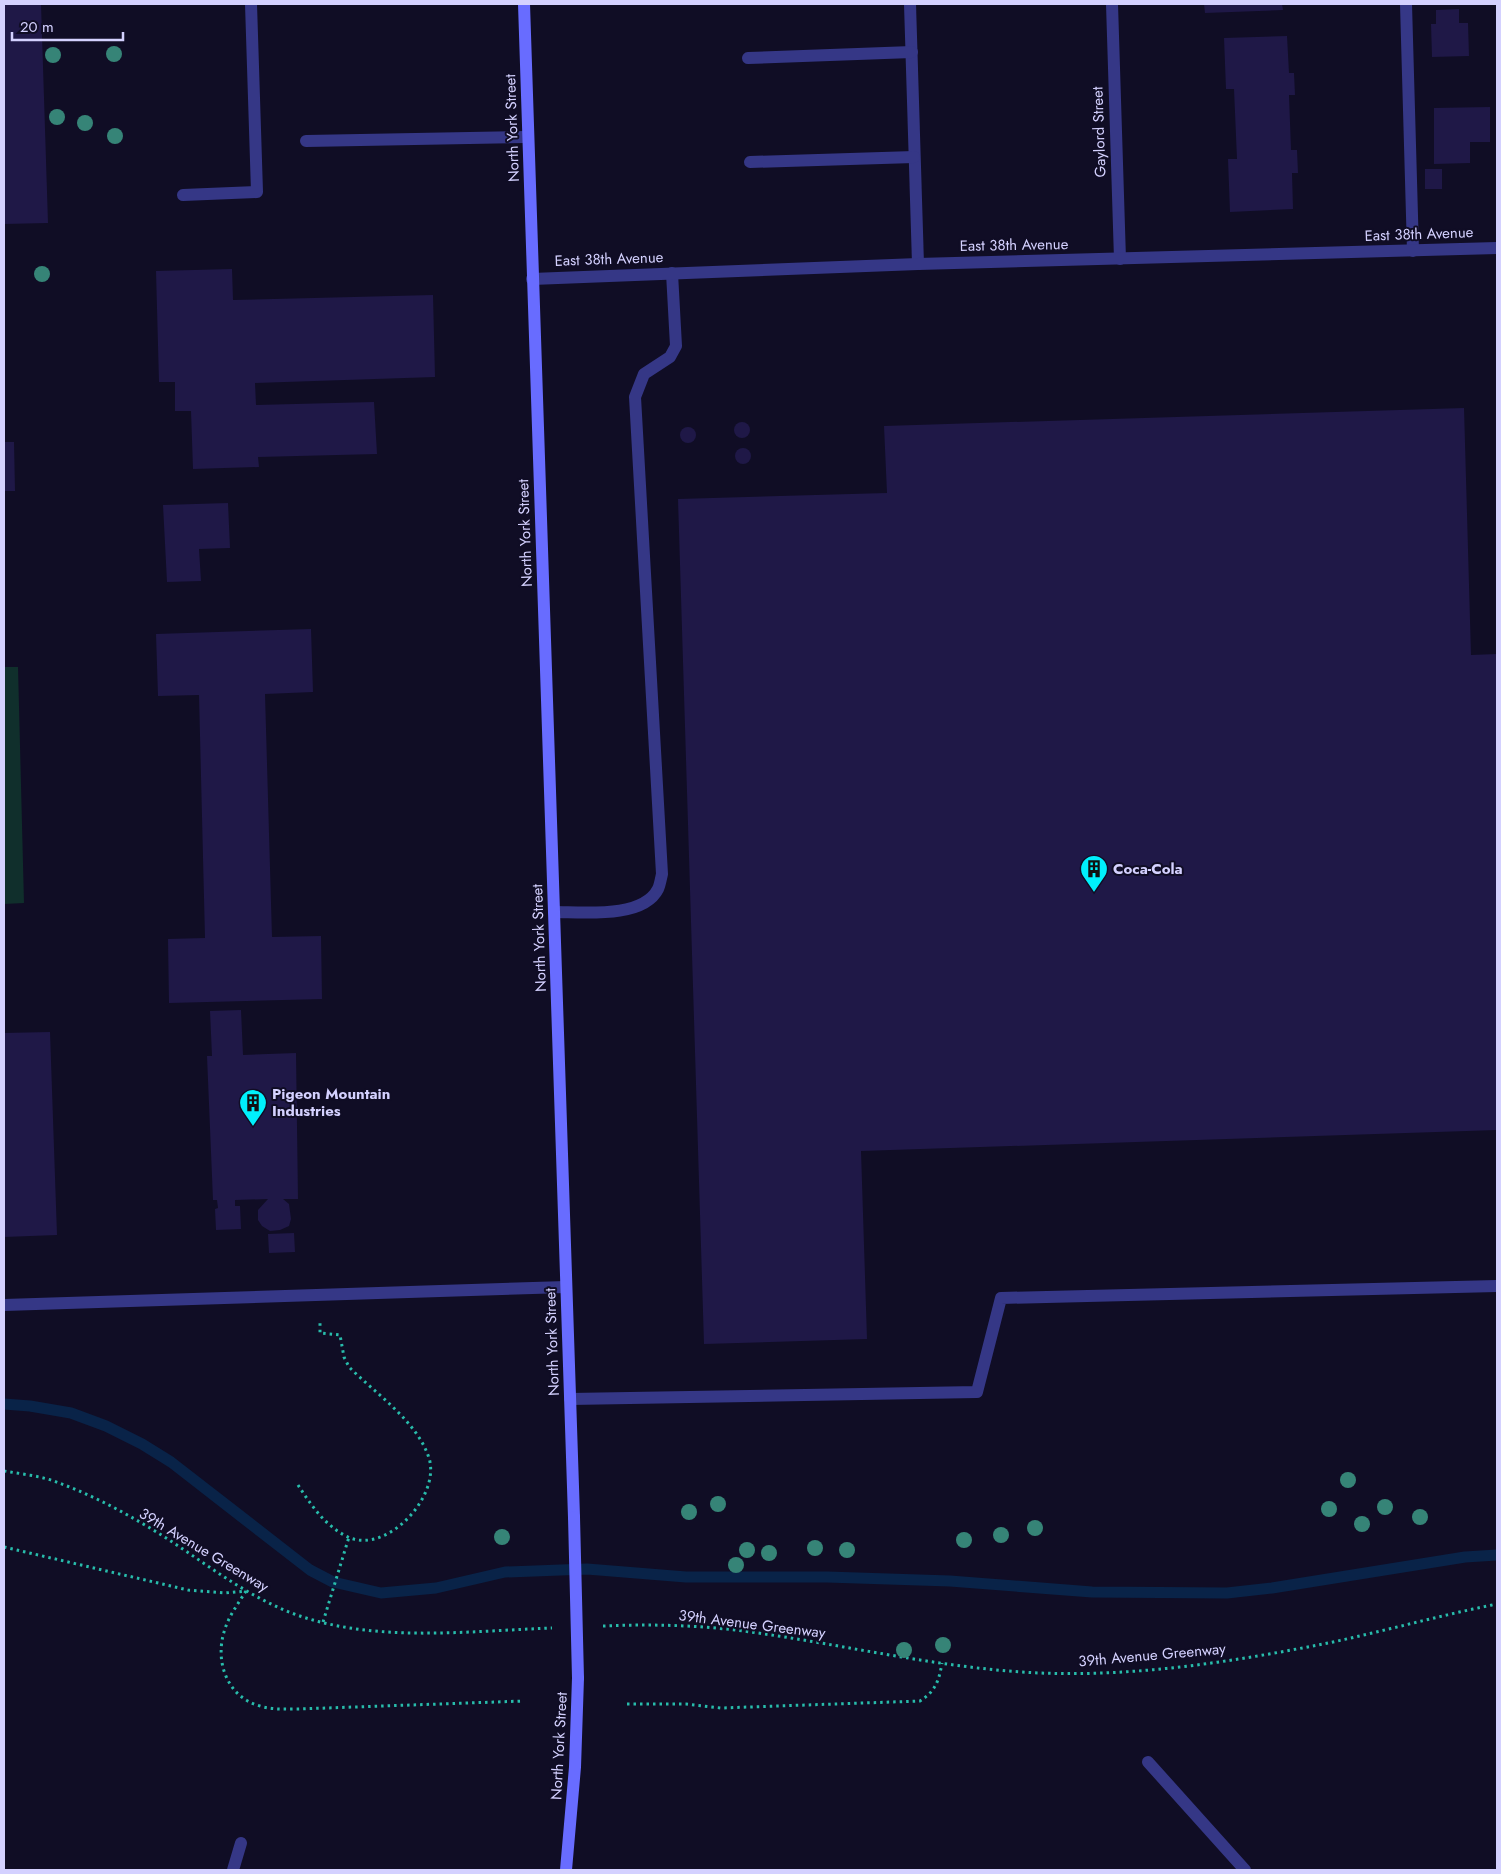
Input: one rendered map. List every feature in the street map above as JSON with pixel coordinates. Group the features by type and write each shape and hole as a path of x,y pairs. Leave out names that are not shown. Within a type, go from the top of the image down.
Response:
{"main road":[{"name":"North York Street","path":"524,4 578,1678 575,1767 566,1870"}],"street":[{"path":"183,195 257,192 251,4"},
{"path":"910,4 918,264"},
{"name":"Gaylord Street","path":"1112,4 1120,259"},
{"path":"1406,4 1413,251"},
{"path":"748,58 912,52"},
{"path":"306,141 528,137"},
{"path":"750,162 914,157"},
{"name":"East 38th Avenue","path":"532,279 918,264 1497,248"},
{"path":"554,912 617,911 633,908 647,901 658,889 662,874 635,397 644,374 670,357 676,346 672,273"},
{"path":"570,1399 977,1392 1001,1298 1497,1286"},
{"path":"4,1305 566,1287"},
{"path":"1148,1762 1245,1870"},
{"path":"233,1870 241,1843"}],"path":[{"path":"298,1485 321,1517 349,1537 363,1540 379,1538 393,1530 411,1514 423,1499 429,1487 430,1460 423,1445 413,1430 349,1367 344,1358 340,1335 320,1333 320,1315"},
{"name":"39th Avenue Greenway","path":"4,1471 58,1482 83,1493 162,1535 246,1591 296,1614 323,1622 345,1627 401,1632 558,1628"},
{"path":"323,1622 349,1537"},
{"path":"4,1547 188,1590 225,1593 246,1591"},
{"path":"246,1591 224,1631 221,1664 228,1681 240,1695 258,1706 276,1710 524,1701"},
{"name":"39th Avenue Greenway","path":"597,1626 670,1625 734,1630 942,1663 1022,1672 1085,1673 1152,1669 1224,1660 1334,1642 1497,1604"},
{"path":"627,1704 686,1704 721,1708 920,1701 931,1694 938,1683 942,1663"}],"green space":[{"path":"4,667 18,667 24,903 4,904"}],"building":[{"path":"4,4 41,4 48,223 4,224"},
{"path":"1204,4 1282,4 1283,10 1205,13"},
{"path":"1459,9 1459,23 1468,23 1469,56 1432,57 1431,24 1436,24 1436,10"},
{"path":"1287,36 1289,73 1294,73 1295,95 1289,95 1291,150 1297,150 1298,173 1292,173 1293,209 1230,212 1228,159 1237,159 1234,89 1226,89 1224,38"},
{"path":"1490,107 1490,142 1470,142 1470,163 1434,164 1434,108"},
{"path":"1425,169 1442,169 1442,189 1425,189"},
{"path":"232,269 233,300 433,295 435,377 255,383 256,405 374,402 377,454 258,457 259,467 193,469 191,411 175,411 175,382 159,382 156,271"},
{"name":"Coca-Cola","path":"1464,408 1471,655 1497,654 1497,1130 861,1151 867,1339 704,1344 678,499 887,493 884,426"},
{"path":"742,422 748,424 750,430 748,436 742,438 736,436 734,430 736,424"},
{"path":"685,427 691,427 696,432 694,441 685,443 680,438 680,432"},
{"path":"4,442 14,442 15,491 4,491"},
{"path":"743,448 749,450 751,456 749,462 743,464 737,462 735,456 737,450"},
{"path":"228,503 230,548 199,549 201,581 167,582 163,505"},
{"path":"311,629 313,692 265,694 272,937 321,936 322,999 169,1003 168,939 205,938 199,695 158,696 156,634"},
{"name":"Pigeon Mountain Industries","path":"241,1010 243,1055 296,1053 298,1199 283,1199 289,1204 291,1219 289,1226 280,1230 270,1231 262,1226 258,1220 258,1210 268,1199 235,1200 235,1206 240,1206 241,1229 216,1230 215,1209 218,1208 217,1200 213,1200 207,1056 212,1056 210,1011"},
{"path":"50,1032 57,1235 4,1237 4,1033"},
{"path":"294,1233 295,1252 269,1253 268,1234"}],"waterway":[{"path":"4,1404 71,1413 106,1426 142,1444 171,1462 310,1570 333,1582 381,1593 436,1588 505,1572 587,1569 686,1577 827,1577 950,1581 1092,1592 1227,1593 1272,1588 1465,1557 1497,1555"}],"place":[{"name":"Coca-Cola","path":"1094,893"},
{"name":"Pigeon Mountain Industries","path":"253,1127"}]}
